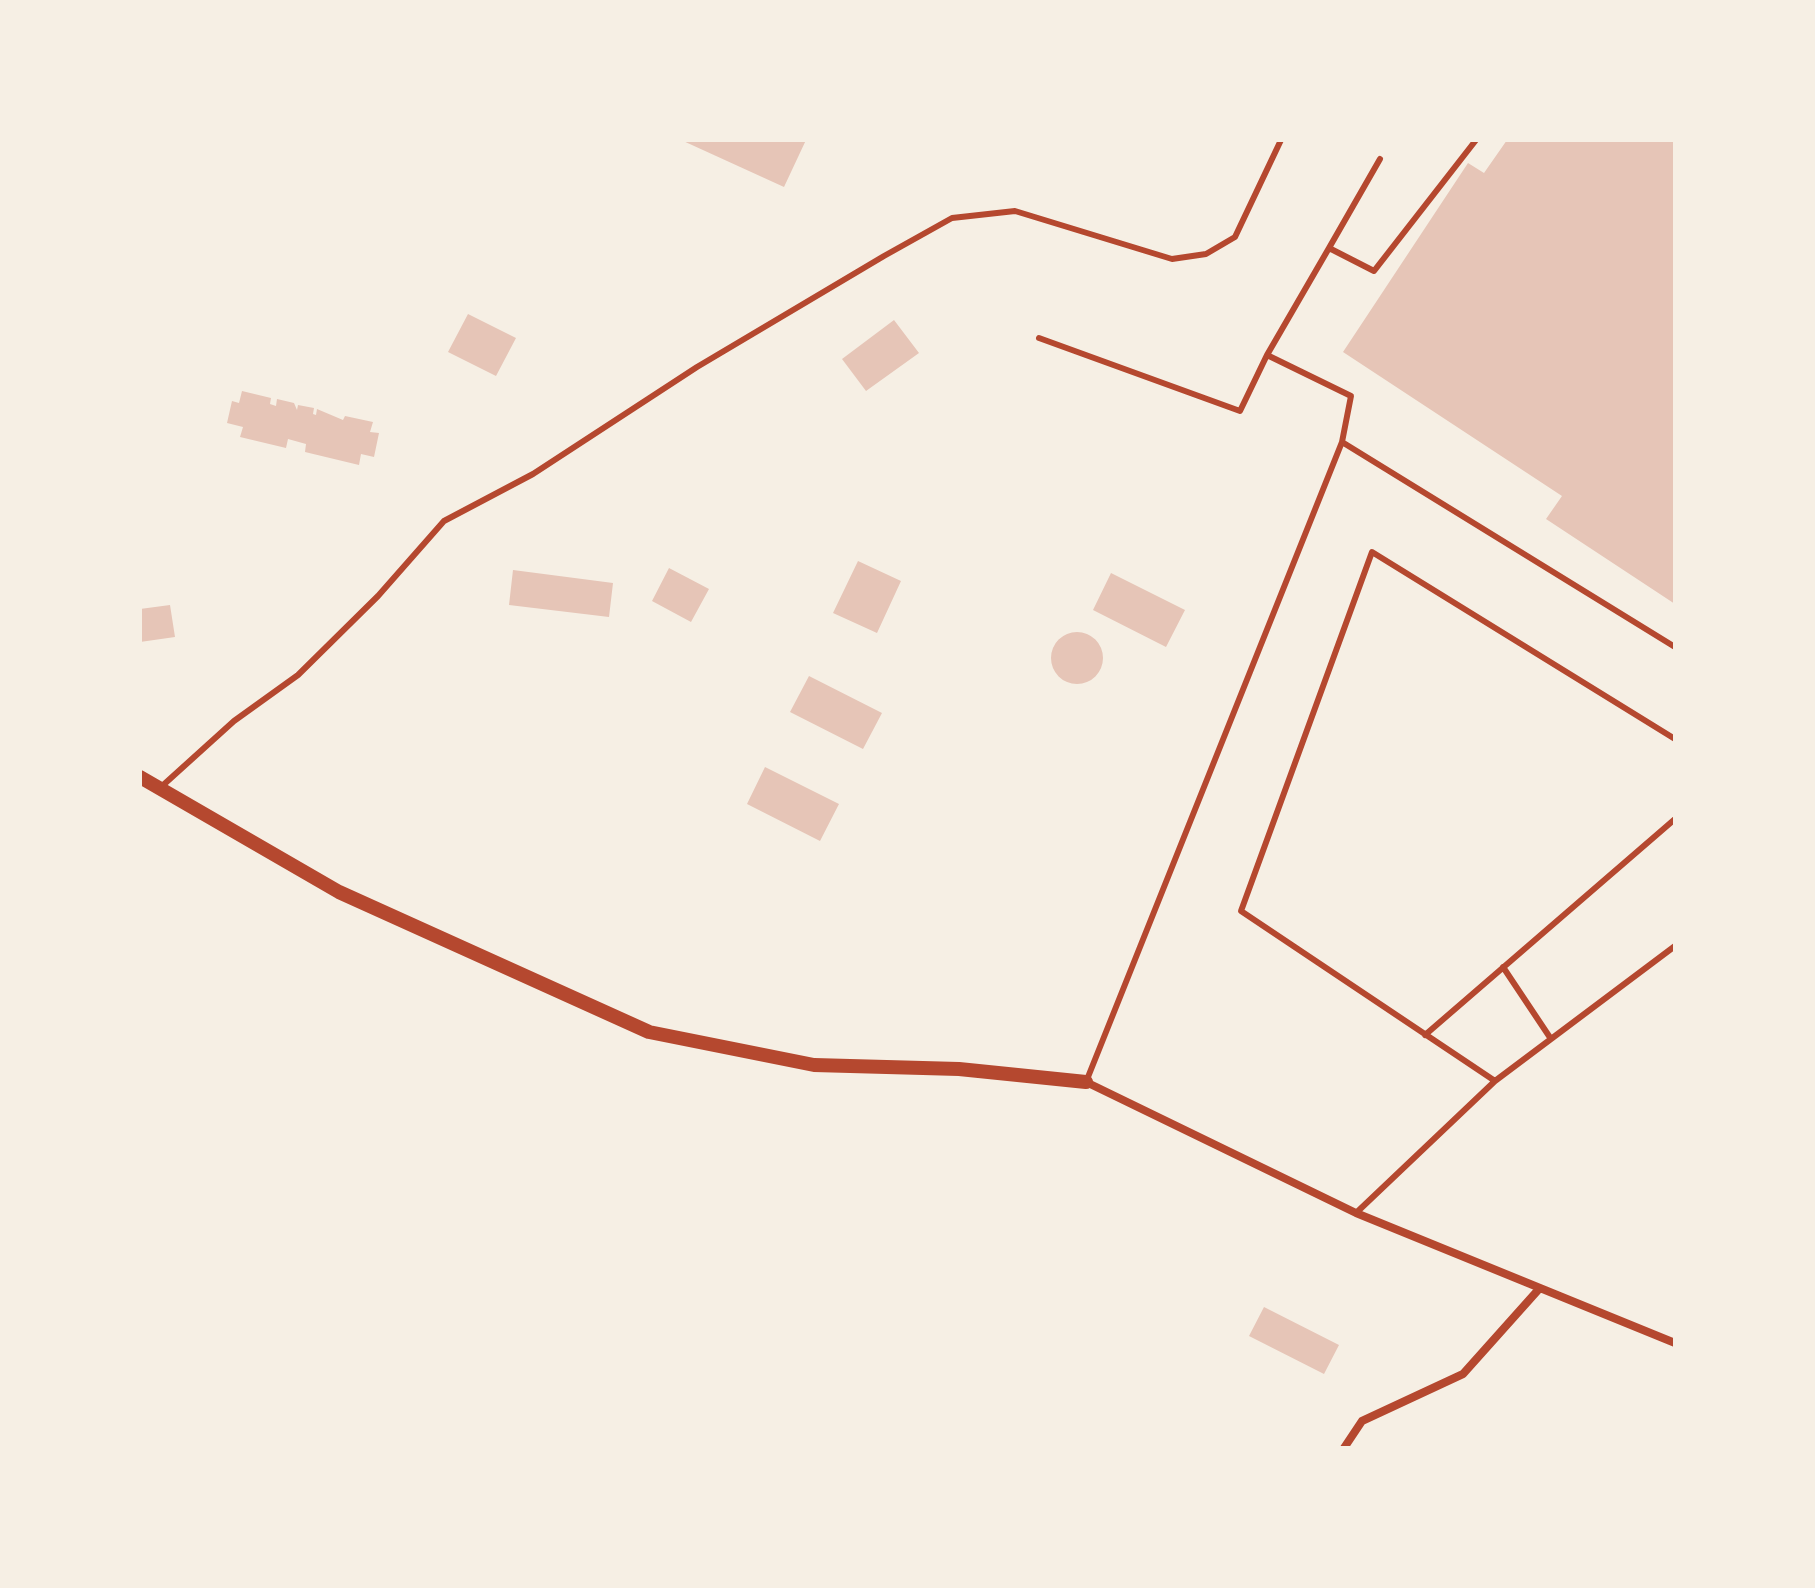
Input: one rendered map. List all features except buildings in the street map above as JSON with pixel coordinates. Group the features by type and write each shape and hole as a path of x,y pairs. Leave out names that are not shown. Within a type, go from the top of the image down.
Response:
{"street":[{"path":"140,777 339,892 649,1032 814,1065 959,1069 1086,1082 1356,1213 1675,1343"},
{"path":"1344,1448 1362,1421 1463,1374 1539,1289"}],"lane":[{"path":"161,787 234,721 298,675 378,596 444,521 533,474 697,367 884,256 952,218 1015,211 1172,259 1206,254 1235,237 1281,140"},
{"path":"1329,248 1374,271 1476,140"},
{"path":"1039,338 1240,411 1267,355 1380,159"},
{"path":"1086,1082 1342,442 1351,396 1267,355"},
{"path":"1342,442 1675,647"},
{"path":"1495,1081 1241,911 1372,552 1675,739"},
{"path":"1425,1035 1675,819"},
{"path":"1356,1213 1495,1081 1675,946"},
{"path":"1503,967 1551,1039"}]}
